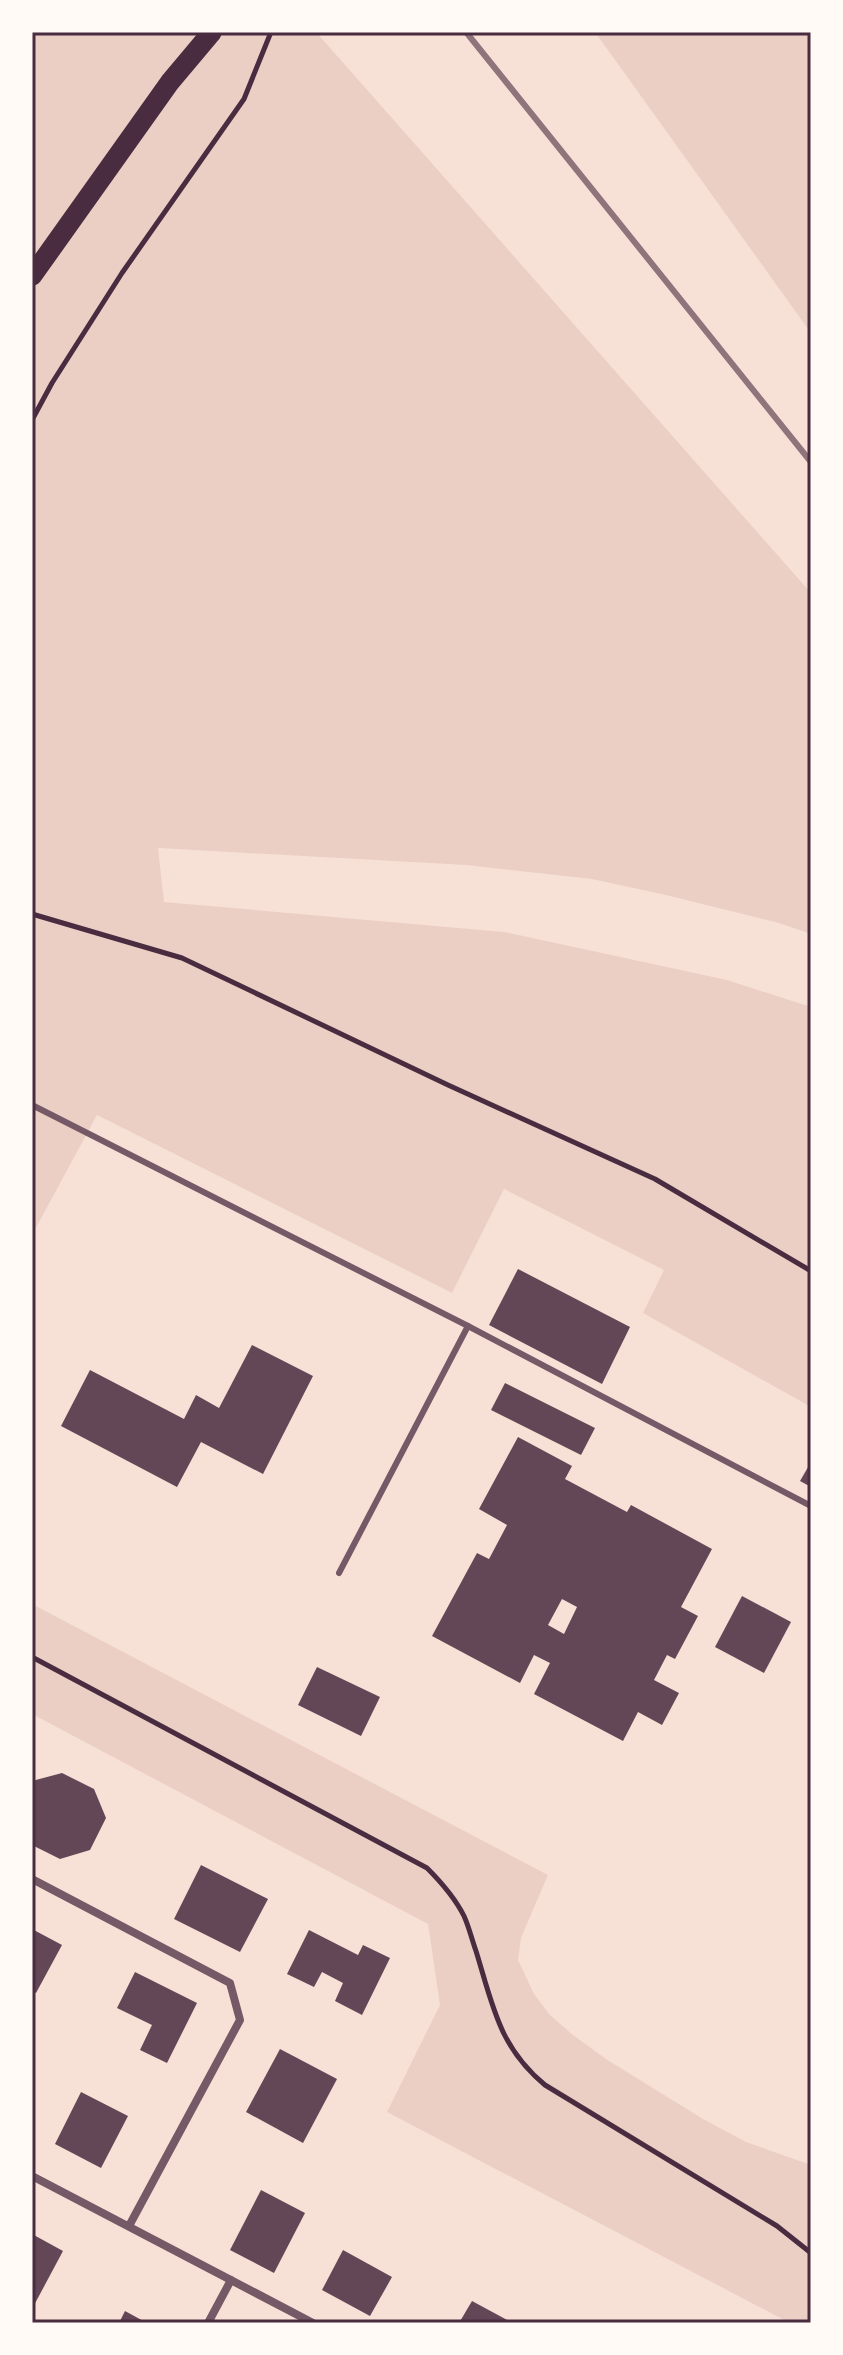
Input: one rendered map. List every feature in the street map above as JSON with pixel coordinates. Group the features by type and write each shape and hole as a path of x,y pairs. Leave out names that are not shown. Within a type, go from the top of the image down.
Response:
{"main road":[{"path":"32,276 170,82 212,32"}],"street":[{"path":"32,1879 230,1983 240,2020 129,2226"},
{"path":"32,2176 313,2323"},
{"path":"208,2323 231,2280"}],"lane":[{"path":"32,1105 468,1326 811,1506"},
{"path":"339,1573 468,1326"}],"path":[{"path":"32,420 122,273 244,99 271,32"},
{"path":"32,914 182,958 448,1085 655,1179 811,1271"},
{"path":"32,1657 427,1868 443,1884 464,1916 497,2022 507,2043 532,2074 545,2085 777,2226 811,2253"}],"shaded area":[{"path":"32,32 316,32 811,593 811,934 779,923 592,879 466,865 158,848 164,902 504,932 727,980 811,1007 811,1407 643,1313 664,1270 504,1189 452,1293 97,1115 32,1235"},
{"path":"595,32 811,32 811,333"},
{"path":"32,1604 548,1875 521,1938 518,1960 534,1994 550,2015 606,2059 703,2119 746,2142 811,2165 811,2323 790,2323 387,2112 440,2005 428,1924 32,1714"}],"building":[{"path":"518,1269 630,1327 602,1384 489,1325"},
{"path":"252,1345 313,1376 263,1474 201,1442 177,1487 61,1426 90,1370 184,1419 196,1395 219,1408"},
{"path":"505,1383 595,1428 581,1455 491,1410"},
{"path":"518,1437 572,1466 565,1479 627,1512 631,1505 712,1549 681,1607 698,1616 675,1659 667,1655 654,1680 679,1693 662,1725 638,1712 623,1741 534,1694 550,1663 534,1655 520,1683 432,1636 477,1553 489,1559 507,1525 479,1509","holes":["562,1599 577,1607 564,1634 548,1625"]},
{"path":"811,1462 811,1487 800,1481"},
{"path":"742,1596 791,1622 764,1673 715,1647"},
{"path":"317,1667 380,1697 361,1736 298,1705"},
{"path":"62,1773 94,1789 106,1818 90,1850 60,1859 32,1845 32,1781"},
{"path":"201,1865 268,1899 240,1952 174,1919"},
{"path":"32,1929 62,1945 36,1993 32,1991"},
{"path":"309,1930 358,1955 363,1945 390,1958 362,2015 335,2001 343,1983 322,1972 314,1987 287,1974"},
{"path":"135,1972 197,2003 167,2063 140,2050 152,2025 117,2008"},
{"path":"280,2049 337,2079 303,2143 246,2112"},
{"path":"81,2092 128,2116 101,2168 55,2144"},
{"path":"261,2190 305,2213 274,2273 230,2250"},
{"path":"32,2234 63,2251 32,2309"},
{"path":"343,2250 392,2277 370,2316 322,2290"},
{"path":"472,2301 513,2323 459,2323"},
{"path":"125,2311 147,2323 119,2323"}],"railway":[{"path":"466,32 811,462"}]}
